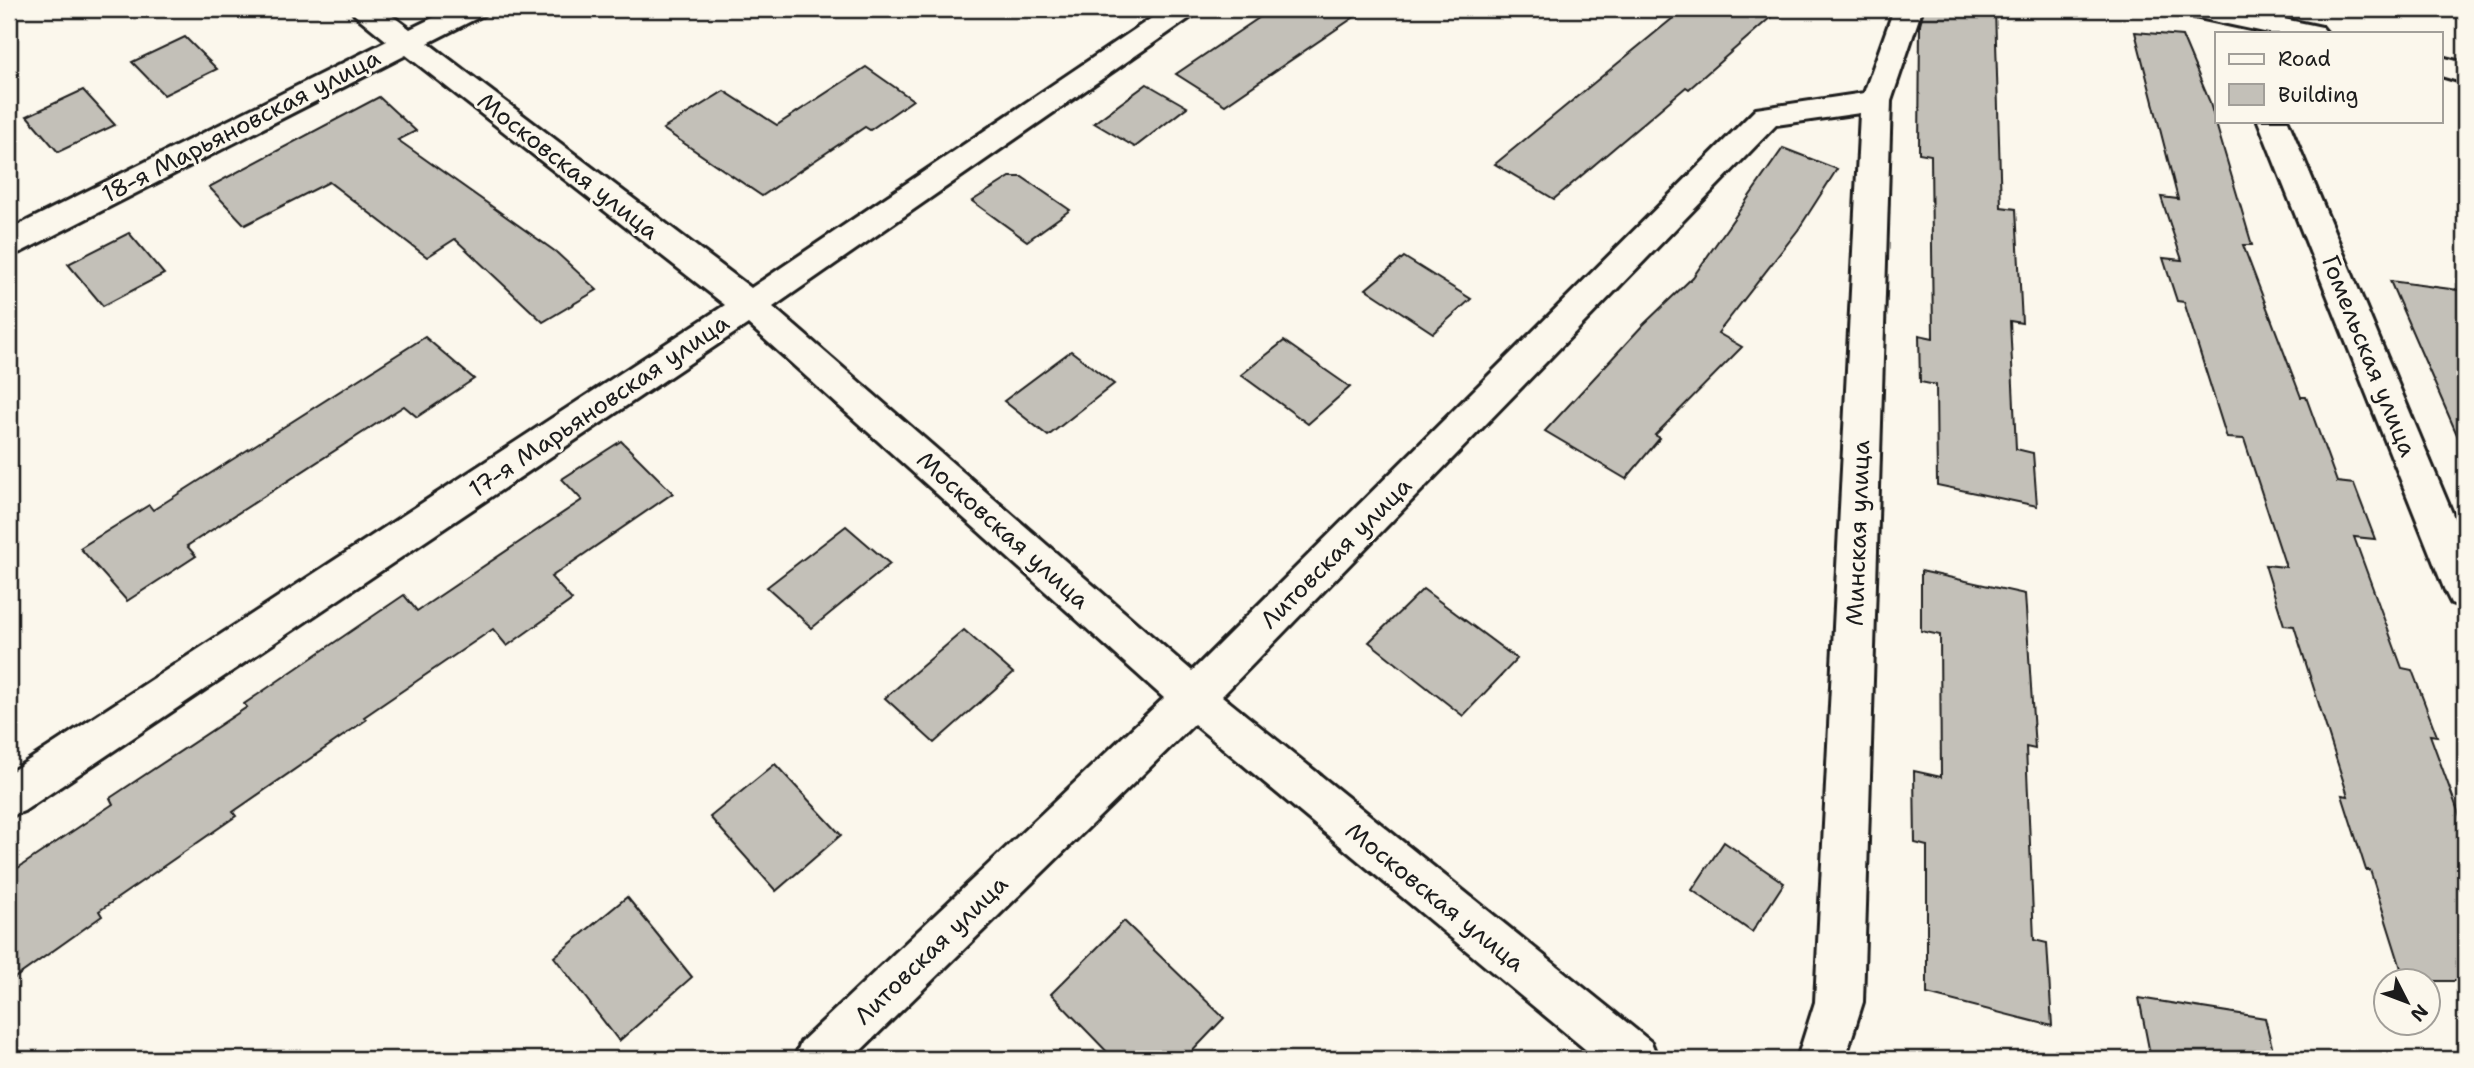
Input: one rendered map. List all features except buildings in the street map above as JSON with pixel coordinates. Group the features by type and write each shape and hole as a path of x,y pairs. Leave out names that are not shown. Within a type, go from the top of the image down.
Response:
{"street":[{"name":"Московская улица","path":"365,9 750,306 1193,698 1634,1059"},
{"name":"18-я Марьяновская улица","path":"9,244 473,9"},
{"name":"17-я Марьяновская улица","path":"9,797 750,306 1184,9"},
{"name":"Минская улица","path":"1821,1059 1839,1002 1876,101 1908,9"},
{"path":"2195,9 2232,19 2306,32"},
{"path":"2442,66 2465,73"},
{"name":"Литовская улица","path":"818,1059 1193,698 1767,116 1876,101"},
{"name":"Гомельская улица","path":"2273,122 2465,591"}]}
